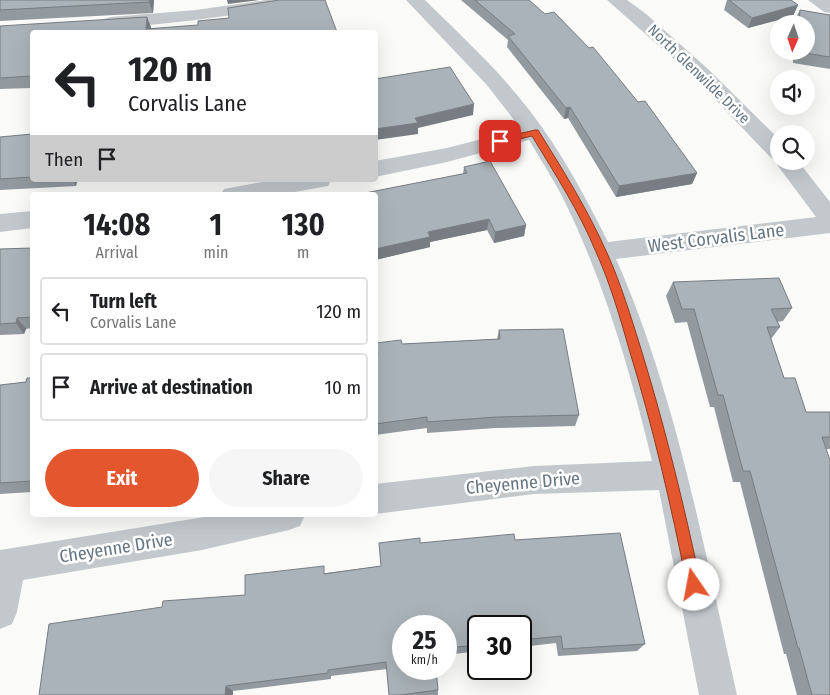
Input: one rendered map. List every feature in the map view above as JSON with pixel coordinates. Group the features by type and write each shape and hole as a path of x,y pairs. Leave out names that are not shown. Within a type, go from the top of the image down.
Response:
{"street":[{"path":"89,25 195,8 306,0"},
{"path":"414,0 500,88 535,132 572,194 602,252 624,313 671,475 718,695"},
{"name":"North Glenwilde Drive","path":"618,0 692,62 770,143"},
{"path":"817,0 830,8"},
{"path":"378,168 447,154 535,132"},
{"path":"793,170 830,219"},
{"path":"250,192 308,182"},
{"path":"0,223 30,220"},
{"name":"West Corvalis Lane","path":"602,252 830,224"},
{"name":"Cheyenne Drive","path":"378,499 534,480 671,475"},
{"name":"Cheyenne Drive","path":"4,566 202,534 280,517"},
{"path":"0,612 4,566"}],"building":[{"path":"0,0 150,0 149,2 0,10"},
{"path":"279,0 325,0 336,30 30,30 30,76 0,78 0,26 147,17 146,29 198,25 198,21 229,18 228,8"},
{"path":"475,0 529,0 545,14 554,12 589,48 593,47 638,102 645,101 697,173 619,186 570,107 566,108 508,36 515,34"},
{"path":"729,0 791,0 798,5 752,18"},
{"path":"800,10 830,15 830,57 815,55 815,15 800,15"},
{"path":"450,67 474,104 415,118 418,123 378,129 378,79"},
{"path":"30,134 30,177 0,179 0,137"},
{"path":"490,161 526,225 495,232 489,219 428,232 430,237 378,248 378,192 370,192 467,173 464,167"},
{"path":"30,248 30,317 17,318 16,323 0,324 0,249"},
{"path":"779,278 792,308 771,309 780,327 767,327 784,378 795,378 806,412 830,412 830,437 822,437 830,460 830,695 812,695 750,471 743,471 723,395 718,395 694,309 682,309 673,282"},
{"path":"563,329 579,415 497,417 427,422 427,417 378,424 378,343 401,340 402,344 500,339 499,330"},
{"path":"27,378 30,378 30,481 0,483 0,385 26,382"},
{"path":"620,533 645,644 563,649 561,636 532,639 532,615 467,615 467,646 457,647 457,615 392,615 392,680 437,680 438,690 389,695 386,662 328,670 328,673 226,686 225,695 39,695 49,624 162,607 163,601 245,595 245,575 324,566 324,574 381,566 379,543 420,538 420,543 514,534 515,540"}],"route":[{"path":"500,141 535,132 572,194 602,252 621,304 649,395 671,475 694,585"}]}
